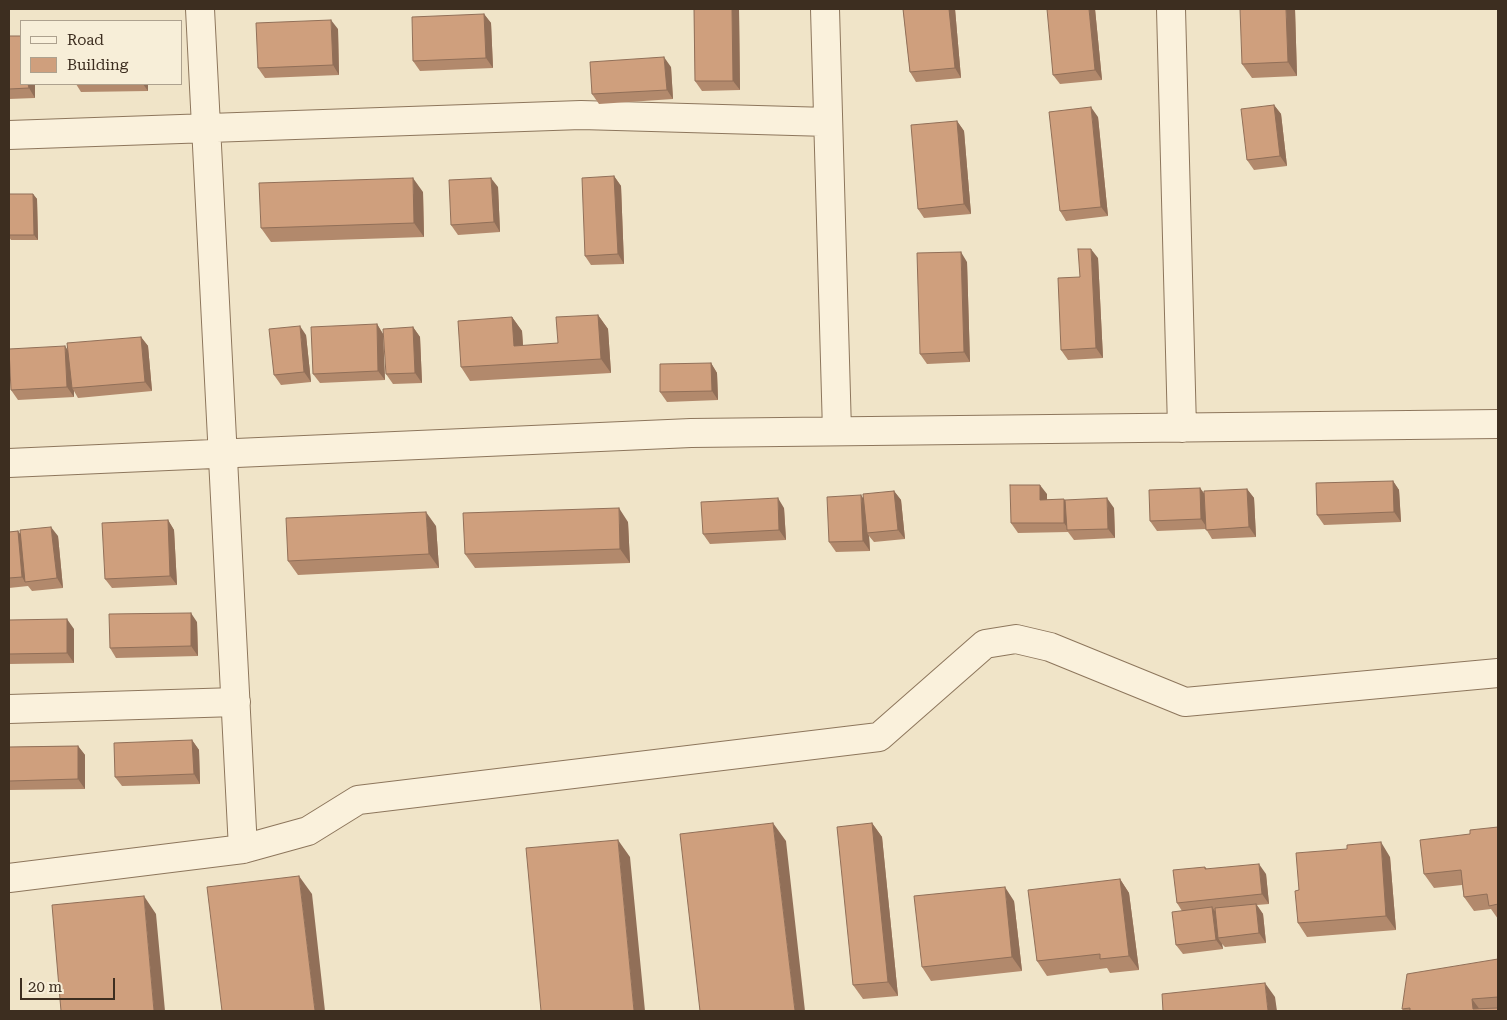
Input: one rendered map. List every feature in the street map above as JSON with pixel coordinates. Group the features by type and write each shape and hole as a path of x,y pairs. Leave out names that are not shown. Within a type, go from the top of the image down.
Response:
{"lane":[{"path":"200,9 243,849"},
{"path":"825,9 837,431"},
{"path":"1171,9 1182,428"},
{"path":"9,135 581,115 828,122"},
{"path":"9,463 691,433 1498,424"},
{"path":"9,878 243,849 308,832 358,800 879,737 985,644 1016,639 1050,647 1185,702 1498,673"},
{"path":"9,709 236,702"}],"building":[{"path":"694,9 732,9 733,81 695,81"},
{"path":"903,9 949,9 955,68 910,72"},
{"path":"1047,9 1089,9 1095,70 1053,75"},
{"path":"1240,9 1286,9 1288,62 1242,64"},
{"path":"484,14 486,58 413,61 412,17"},
{"path":"331,20 333,65 258,68 256,23"},
{"path":"9,36 20,36 20,85 28,85 29,88 9,89"},
{"path":"664,57 667,90 592,94 590,62"},
{"path":"1274,105 1280,156 1247,160 1241,109"},
{"path":"1091,107 1101,207 1060,211 1049,112"},
{"path":"957,121 964,204 918,209 911,125"},
{"path":"614,176 618,254 585,256 582,178"},
{"path":"413,178 414,223 261,228 259,183"},
{"path":"491,178 494,222 451,225 449,180"},
{"path":"9,194 33,194 34,235 9,235"},
{"path":"1078,249 1091,249 1096,348 1061,350 1058,278 1080,277"},
{"path":"961,252 964,352 920,354 917,253"},
{"path":"598,315 601,359 461,367 458,321 512,317 514,346 558,343 556,317"},
{"path":"377,324 378,371 313,374 311,327"},
{"path":"300,326 304,372 274,375 269,329"},
{"path":"413,327 415,373 386,374 383,329"},
{"path":"141,337 145,382 72,388 67,343"},
{"path":"65,346 67,387 11,390 9,349"},
{"path":"711,363 712,391 660,392 660,364"},
{"path":"1393,481 1394,512 1317,515 1316,483"},
{"path":"1010,485 1040,485 1040,500 1064,499 1064,523 1011,523"},
{"path":"1200,488 1201,519 1150,521 1149,490"},
{"path":"1247,489 1249,527 1206,530 1204,491"},
{"path":"894,491 898,530 867,533 863,494"},
{"path":"861,495 863,541 829,542 827,497"},
{"path":"778,498 779,530 703,534 701,502"},
{"path":"1107,498 1108,529 1067,530 1065,500"},
{"path":"619,508 620,549 465,554 463,513"},
{"path":"426,512 429,554 288,561 286,518"},
{"path":"168,520 170,576 105,579 102,523"},
{"path":"51,527 57,578 25,582 20,530"},
{"path":"18,531 22,577 9,578 9,532"},
{"path":"191,613 191,646 110,648 109,614"},
{"path":"67,619 67,653 9,654 9,620"},
{"path":"192,740 194,774 115,777 114,743"},
{"path":"78,746 78,779 9,781 9,747"},
{"path":"773,823 795,1011 700,1011 680,834"},
{"path":"872,823 888,982 853,985 837,827"},
{"path":"1498,827 1498,904 1489,906 1487,894 1464,897 1461,870 1424,874 1420,840 1470,834 1470,830"},
{"path":"618,840 634,1011 541,1011 526,848"},
{"path":"1381,842 1386,916 1298,923 1295,891 1299,890 1296,853 1347,849 1347,845"},
{"path":"1259,864 1262,894 1177,903 1173,870"},
{"path":"299,876 315,1011 222,1011 207,887"},
{"path":"1120,879 1129,956 1100,959 1100,954 1037,961 1028,890"},
{"path":"1005,887 1012,957 922,967 914,896"},
{"path":"144,896 154,1011 61,1011 52,905"},
{"path":"1256,904 1259,933 1218,938 1215,908"},
{"path":"1212,907 1216,940 1176,945 1172,912"},
{"path":"1498,959 1498,997 1472,999 1473,1009 1498,1008 1498,1011 1410,1011 1410,1008 1402,1009 1407,974"},
{"path":"1265,983 1268,1011 1163,1011 1162,994"}]}
